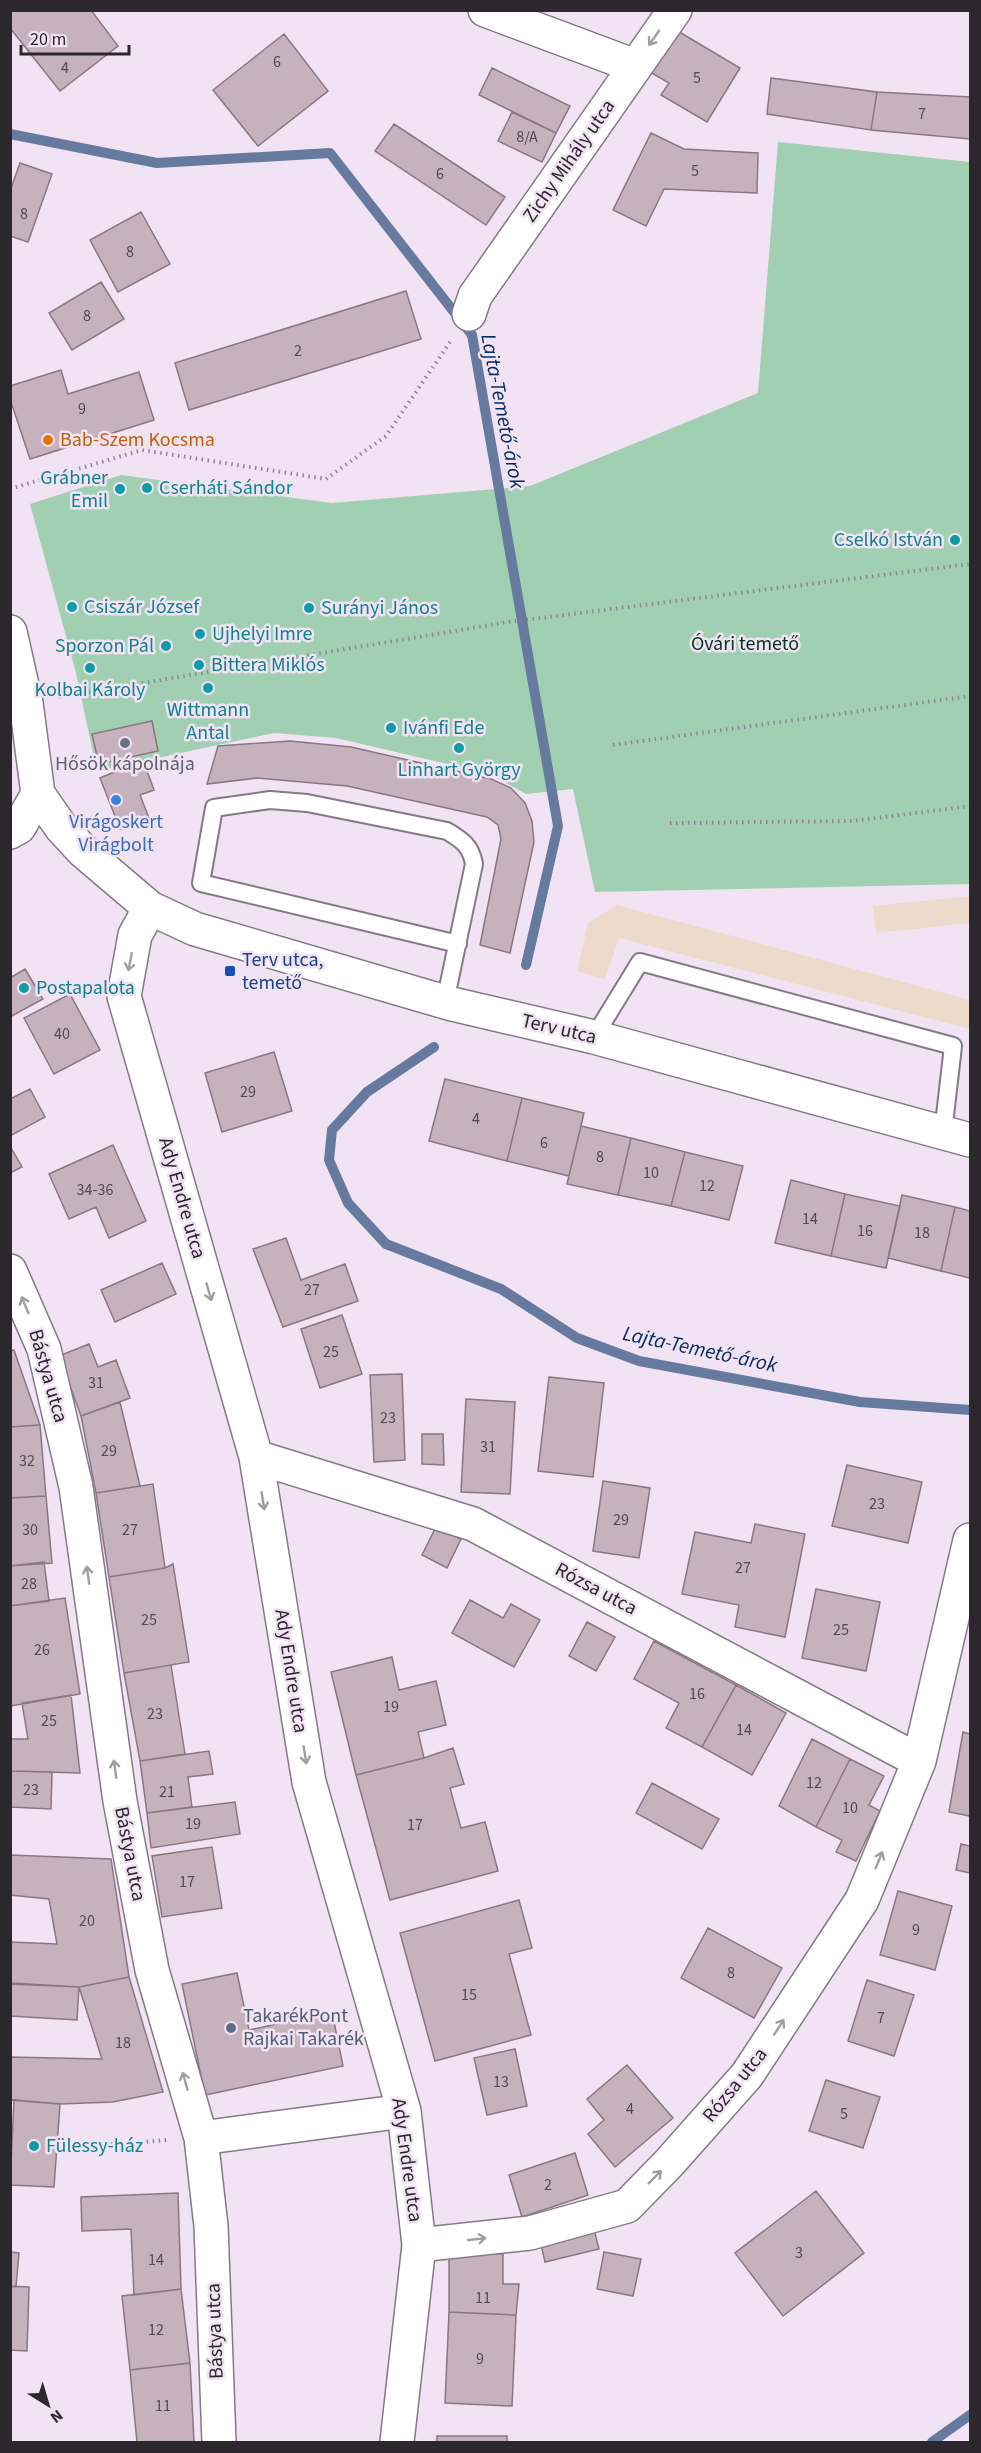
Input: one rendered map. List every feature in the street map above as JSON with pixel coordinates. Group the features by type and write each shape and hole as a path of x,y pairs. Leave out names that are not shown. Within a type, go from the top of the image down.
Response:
{"street":[{"path":"485,10 635,66"},
{"name":"Zichy Mihály utca","path":"469,314 475,296 675,10"},
{"path":"10,632 26,703 24,793 19,827 10,832"},
{"name":"Terv utca","path":"24,793 83,851 150,908 195,930 445,1002 594,1036 957,1137"},
{"name":"Ady Endre utca","path":"150,908 135,935 124,996 256,1457 309,1782 404,2111 418,2245 397,2442"},
{"name":"Bástya utca","path":"10,1271 44,1349 76,1487 120,1801 152,1970 201,2138 218,2227 219,2442"},
{"name":"Rózsa utca","path":"256,1457 473,1524 919,1761"},
{"name":"Rózsa utca","path":"418,2245 530,2233 627,2206 669,2163 747,2075 862,1900 919,1761 970,1540"},
{"path":"201,2138 404,2111"}],"lane":[{"path":"445,1002 458,944 474,864 472,853 464,841 447,831 307,803 270,800 214,808 201,883 458,944"},
{"path":"594,1036 640,962 953,1046 957,1137"}],"path":[{"path":"10,489 142,450 326,478 386,436 451,341"},
{"path":"26,703 535,618 970,564"},
{"path":"613,745 970,696"},
{"path":"670,823 852,821 970,806"},
{"path":"57,2149 201,2138"}],"shaded area":[{"path":"970,896 970,923 876,933 873,906"},
{"path":"617,905 970,1000 970,1029 619,938 605,979 577,971 588,923"}],"green space":[{"name":"Óvári temető","path":"778,142 970,162 970,884 595,892 573,789 526,794 490,774 336,738 274,733 97,771 76,673 30,504 121,475 332,503 530,486 758,393"}],"building":[{"path":"10,10 91,10 118,46 60,91 10,28"},
{"path":"676,30 740,68 707,122 661,95 669,83 650,72"},
{"path":"284,34 328,91 258,146 213,90"},
{"path":"492,68 570,106 556,133 479,95"},
{"path":"771,78 877,92 871,130 767,114"},
{"path":"877,92 970,97 970,139 871,130"},
{"path":"512,112 556,133 542,162 498,141"},
{"path":"394,124 505,197 486,225 375,151"},
{"path":"651,133 684,149 758,153 757,193 664,189 646,226 613,210"},
{"path":"20,163 52,174 28,242 10,236 10,191"},
{"path":"141,212 170,264 118,292 90,240"},
{"path":"101,282 124,319 72,350 49,313"},
{"path":"406,291 421,339 189,410 175,363"},
{"path":"61,370 68,394 139,372 154,420 30,459 10,399 10,386"},
{"name":"Hősök kápolnája","path":"152,721 158,751 99,764 92,734"},
{"path":"290,741 351,747 491,779 511,788 525,803 532,821 534,842 510,953 480,945 501,839 498,825 487,817 347,786 257,778 207,784 218,746"},
{"path":"143,760 154,790 140,795 149,818 120,829 100,778"},
{"name":"Postapalota","path":"25,969 43,999 10,1017 10,978"},
{"path":"70,994 100,1050 54,1074 24,1018"},
{"path":"274,1052 292,1111 222,1132 205,1073"},
{"path":"445,1079 522,1098 507,1161 429,1141"},
{"path":"30,1089 45,1117 10,1136 10,1099"},
{"path":"522,1098 584,1113 569,1176 507,1161"},
{"path":"581,1126 631,1138 618,1195 567,1184"},
{"path":"631,1138 685,1152 671,1206 618,1195"},
{"path":"113,1145 146,1221 109,1238 96,1207 69,1219 49,1174"},
{"path":"10,1146 22,1167 10,1173"},
{"path":"685,1152 743,1166 729,1220 671,1206"},
{"path":"791,1180 845,1194 831,1256 775,1243"},
{"path":"845,1194 900,1206 886,1268 831,1256"},
{"path":"902,1195 955,1207 941,1271 888,1258"},
{"path":"955,1207 970,1211 970,1278 941,1271"},
{"path":"286,1238 301,1280 345,1264 358,1301 283,1327 253,1249"},
{"path":"162,1263 176,1294 115,1322 101,1290"},
{"path":"342,1315 362,1374 320,1388 301,1329"},
{"path":"89,1344 98,1367 116,1360 130,1398 81,1416 59,1356"},
{"path":"14,1350 40,1425 10,1427 10,1351"},
{"path":"402,1374 405,1460 374,1462 370,1375"},
{"path":"549,1377 604,1383 593,1477 538,1471"},
{"path":"466,1399 515,1402 510,1494 461,1492"},
{"path":"120,1402 140,1486 96,1493 81,1416"},
{"path":"40,1425 46,1496 10,1498 10,1427"},
{"path":"422,1434 443,1434 444,1465 422,1464"},
{"path":"847,1465 922,1482 908,1543 832,1526"},
{"path":"603,1481 650,1488 639,1558 593,1551"},
{"path":"153,1484 165,1568 109,1577 96,1493"},
{"path":"46,1496 52,1563 10,1566 10,1498"},
{"path":"755,1524 805,1534 785,1637 735,1627 739,1605 682,1594 695,1532 751,1543"},
{"path":"436,1527 461,1539 447,1568 422,1555"},
{"path":"44,1562 49,1601 10,1606 10,1566"},
{"path":"173,1564 189,1662 124,1673 109,1577 165,1568"},
{"path":"816,1589 880,1602 866,1671 802,1658"},
{"path":"65,1598 80,1694 10,1706 10,1606"},
{"path":"470,1600 503,1618 511,1604 540,1620 514,1667 452,1633"},
{"path":"587,1622 615,1637 596,1671 569,1656"},
{"path":"654,1641 736,1685 702,1747 666,1728 679,1703 634,1679"},
{"path":"392,1657 399,1690 436,1681 446,1725 418,1732 424,1758 356,1775 331,1672"},
{"path":"171,1665 185,1754 140,1761 124,1673"},
{"path":"736,1685 786,1713 752,1775 702,1747"},
{"path":"71,1695 80,1773 10,1771 10,1739 28,1739 22,1703"},
{"path":"963,1732 970,1734 970,1816 949,1812"},
{"path":"812,1739 850,1759 816,1827 779,1806"},
{"path":"453,1748 464,1784 450,1788 461,1828 485,1822 498,1871 390,1900 356,1775 424,1758"},
{"path":"209,1751 213,1774 188,1777 192,1807 147,1813 140,1761"},
{"path":"850,1759 884,1776 869,1805 880,1811 856,1861 836,1852 842,1840 816,1827"},
{"path":"10,1771 52,1772 51,1809 10,1807"},
{"path":"652,1783 719,1819 702,1849 636,1813"},
{"path":"235,1802 240,1834 151,1848 147,1813"},
{"path":"961,1844 970,1846 970,1873 956,1870"},
{"path":"212,1847 222,1908 162,1917 152,1856"},
{"path":"10,1855 111,1859 129,1977 79,1987 10,1983 10,1942 57,1944 49,1899 10,1895"},
{"path":"898,1891 952,1906 935,1970 880,1955"},
{"path":"519,1900 532,1948 509,1954 531,2035 435,2061 400,1933"},
{"path":"708,1928 782,1968 754,2018 681,1978"},
{"path":"237,1973 249,2030 332,2012 343,2066 205,2095 182,1984"},
{"path":"129,1977 163,2092 113,2102 60,2104 10,2100 10,2057 102,2059 79,1987"},
{"path":"867,1980 914,1995 894,2056 848,2041"},
{"path":"10,1984 79,1987 77,2020 10,2016"},
{"path":"515,2049 527,2106 487,2115 474,2058"},
{"path":"627,2065 673,2118 615,2167 588,2134 604,2120 587,2099"},
{"path":"826,2080 880,2097 863,2148 809,2131"},
{"name":"Fülessy-ház","path":"14,2100 60,2104 54,2187 10,2185"},
{"path":"575,2153 588,2195 522,2217 509,2175"},
{"path":"816,2191 864,2253 783,2316 735,2253"},
{"path":"178,2193 181,2289 134,2295 131,2229 82,2231 81,2197"},
{"path":"593,2226 599,2249 545,2262 540,2240"},
{"path":"10,2252 19,2253 16,2287 10,2286"},
{"path":"604,2252 641,2259 633,2296 597,2289"},
{"path":"449,2254 503,2254 503,2284 519,2284 516,2315 449,2312"},
{"path":"10,2286 29,2287 27,2351 10,2350"},
{"path":"181,2289 190,2363 130,2370 122,2296"},
{"path":"449,2312 516,2315 512,2406 445,2403"},
{"path":"190,2363 194,2442 137,2442 130,2370"},
{"path":"437,2436 507,2436 507,2442 437,2442"}],"waterway":[{"name":"Lajta-Temető-árok","path":"10,134 157,163 330,153 472,335 558,826 526,965"},
{"name":"Lajta-Temető-árok","path":"434,1047 367,1092 332,1130 329,1160 348,1203 386,1244 501,1289 577,1338 639,1361 860,1402 970,1410"},
{"name":"Lajta-Temető-árok","path":"932,2442 970,2415"}],"place":[{"name":"Bab-Szem Kocsma","path":"48,440"},
{"name":"Cserháti Sándor","path":"147,488"},
{"name":"Grábner Emil","path":"120,489"},
{"name":"Cselkó István","path":"955,540"},
{"name":"Csiszár József","path":"72,607"},
{"name":"Surányi János","path":"309,608"},
{"name":"Ujhelyi Imre","path":"200,634"},
{"name":"Sporzon Pál","path":"166,646"},
{"name":"Bittera Miklós","path":"199,665"},
{"name":"Kolbai Károly","path":"90,668"},
{"name":"Wittmann Antal","path":"208,688"},
{"name":"Ivánfi Ede","path":"391,728"},
{"name":"Hősök kápolnája","path":"125,743"},
{"name":"Linhart György","path":"459,748"},
{"name":"Virágoskert Virágbolt","path":"116,800"},
{"name":"Terv utca, temető","path":"230,971"},
{"name":"Postapalota","path":"24,988"},
{"name":"TakarékPont Rajkai Takarék","path":"231,2028"},
{"name":"Fülessy-ház","path":"34,2146"}]}
